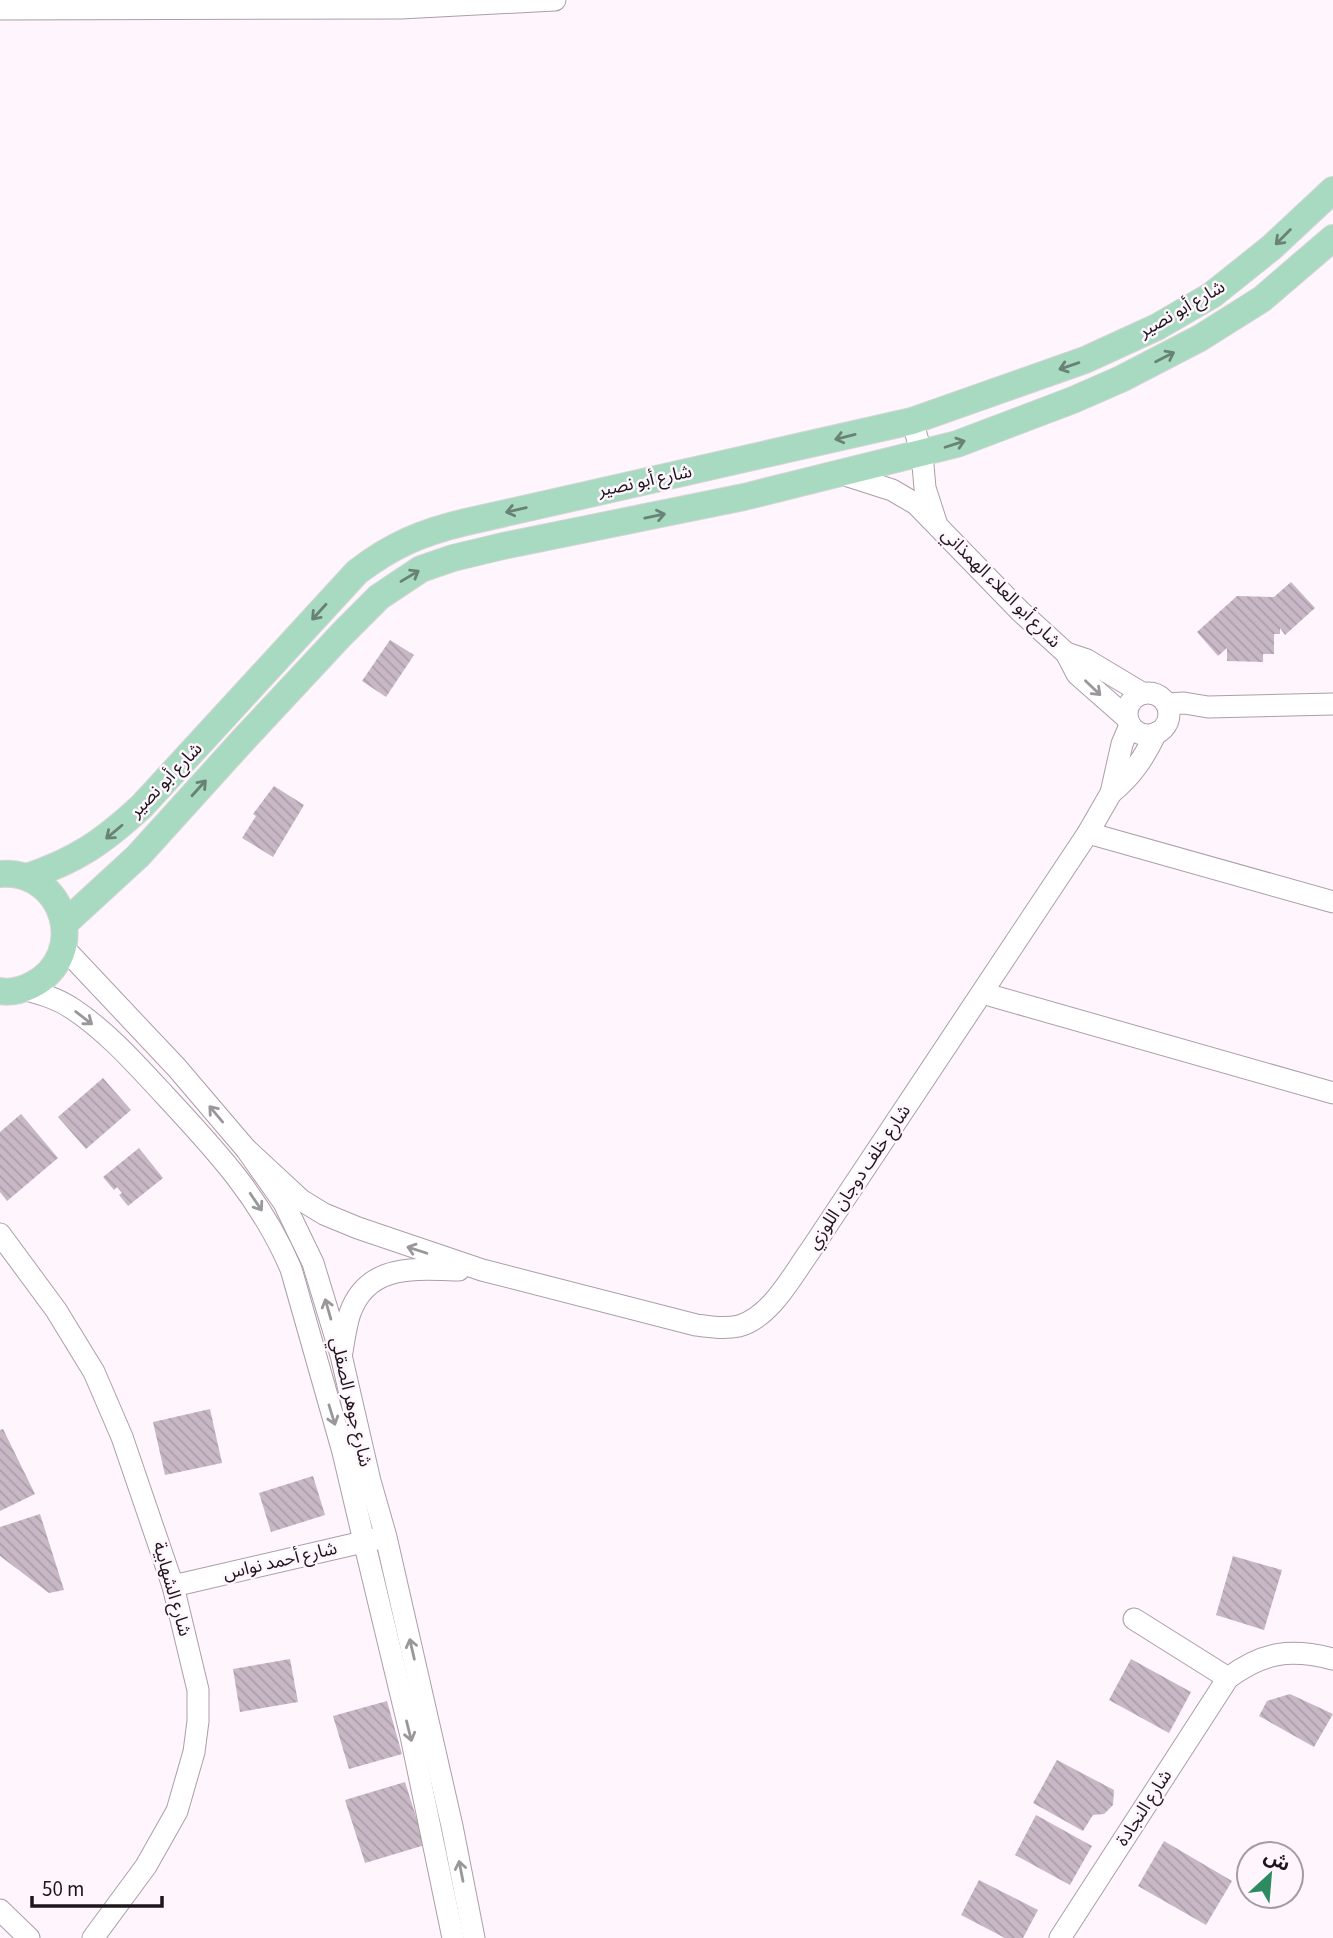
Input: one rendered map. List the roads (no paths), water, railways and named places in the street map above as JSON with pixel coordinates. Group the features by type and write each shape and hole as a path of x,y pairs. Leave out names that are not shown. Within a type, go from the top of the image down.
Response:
{"main road":[{"name":"شارع أبو نصير","path":"27,877 79,856 111,835 151,797 357,572 408,539 466,522 912,421 1085,360 1185,312 1212,295 1251,265 1333,190"},
{"name":"شارع أبو نصير","path":"12,990 41,980 55,965 64,935 342,634 379,597 403,580 437,563 503,546 842,474 957,443 1073,400 1121,379 1190,343 1262,299 1333,238"},
{"path":"0,874 27,877 41,884 52,895 60,909 64,935"}],"street":[{"path":"0,9 278,4 461,6 553,0"},
{"name":"شارع أبو العلاء الهمذاني","path":"912,421 922,454 925,488 936,524"},
{"name":"شارع أبو العلاء الهمذاني","path":"842,474 901,494 916,504 1020,611 1066,653 1077,674 1128,721"},
{"name":"شارع أبو العلاء الهمذاني","path":"1066,653 1087,660 1142,693"},
{"path":"1163,721 1157,694 1142,693 1130,702 1128,721 1142,734 1163,721 1189,719 1208,707 1333,704"},
{"name":"شارع خلف دوجان اللوزي","path":"246,1149 301,1200 324,1214 397,1243 482,1270 696,1325 721,1328 741,1325 757,1317 770,1304 810,1251 1088,833 1111,793 1128,721"},
{"name":"شارع خلف دوجان اللوزي","path":"1111,793 1138,767 1163,721"},
{"path":"1088,833 1333,902"},
{"name":"شارع جوهر الصقلي","path":"64,935 246,1149 284,1203 302,1237 324,1293 386,1537 452,1826 474,1938"},
{"name":"شارع جوهر الصقلي","path":"12,990 52,996 74,1009 119,1048 229,1166 259,1206 280,1243 291,1269 343,1452 411,1736 453,1938"},
{"path":"982,993 1333,1093"},
{"name":"شارع الشهابية","path":"4,1247 57,1310 94,1372 122,1437 173,1586 198,1690 198,1721 188,1777 177,1811 146,1866 93,1938"},
{"name":"شارع خلف دوجان اللوزي","path":"341,1355 349,1314 362,1291 376,1279 406,1269 482,1270"},
{"name":"شارع أحمد نواس","path":"173,1586 386,1537"},
{"path":"1134,1619 1228,1678 1244,1666 1267,1656 1294,1652 1333,1659"},
{"name":"شارع النجادة","path":"1060,1938 1228,1678"},
{"path":"0,1910 29,1938"}]}
